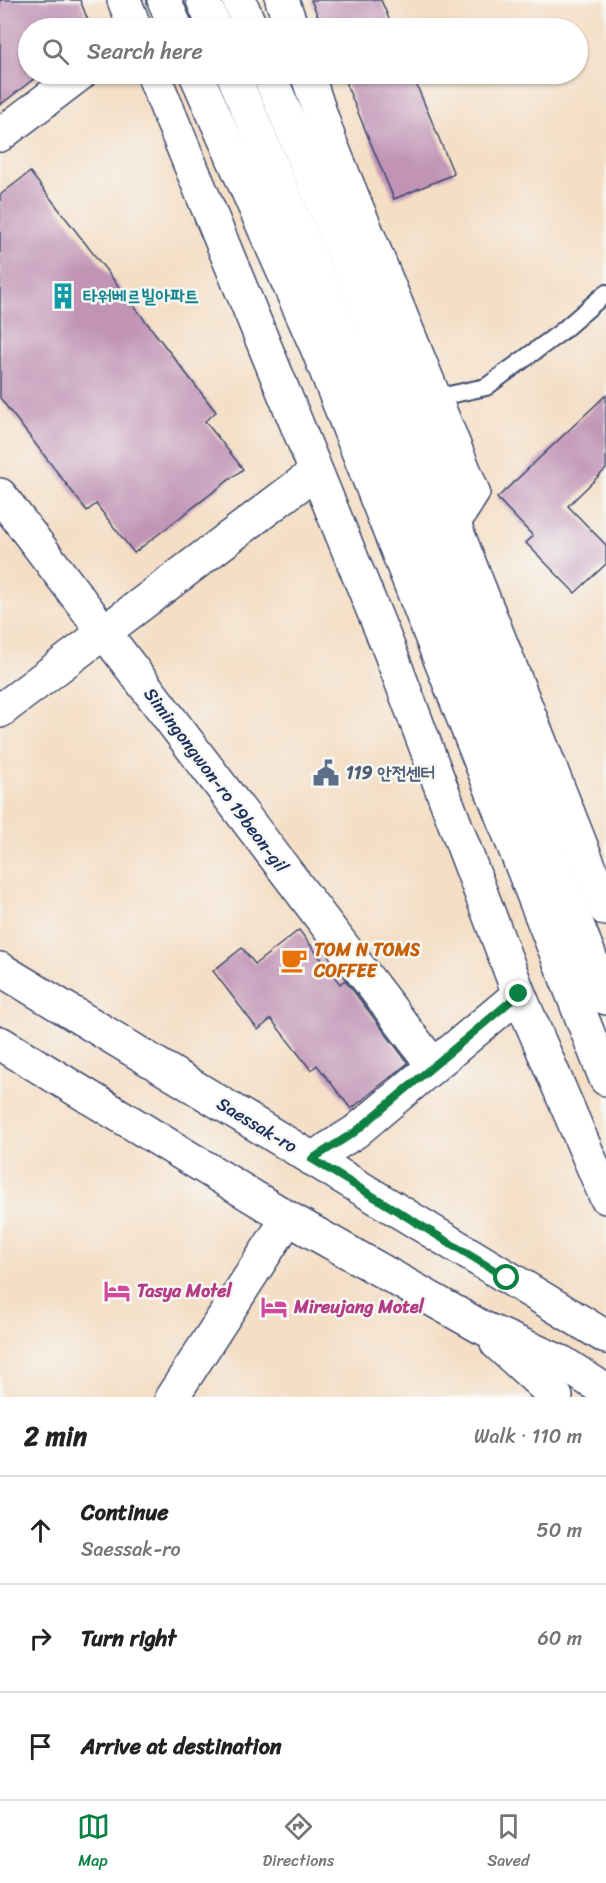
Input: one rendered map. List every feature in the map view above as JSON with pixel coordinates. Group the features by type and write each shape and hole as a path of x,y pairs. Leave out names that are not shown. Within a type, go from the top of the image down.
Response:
{"main road":[{"path":"124,0 131,18"},
{"path":"164,0 172,18"},
{"path":"203,0 211,18"},
{"path":"239,0 246,18"},
{"path":"282,0 288,18"},
{"path":"0,135 67,84"},
{"path":"157,84 389,649 519,994 606,1197"},
{"path":"200,84 318,350 606,1079"},
{"path":"237,84 392,453 606,999"},
{"path":"273,84 454,522 605,903"},
{"path":"310,84 330,142 472,492 454,522"},
{"path":"0,711 316,472"},
{"name":"Simingongwon-ro 19beon-gil","path":"0,495 433,1065"},
{"name":"Saessak-ro","path":"0,969 606,1337"},
{"path":"312,1159 355,1132 519,994"},
{"path":"0,1043 288,1218 481,1327 563,1364 606,1391"},
{"path":"172,1397 288,1218"},
{"path":"481,1327 556,1397"}],"lane":[{"path":"435,398 486,387 561,332 606,293"}],"building":[{"path":"0,0 80,0 87,18 18,18 18,84 27,84 0,105"},
{"path":"311,0 381,0 389,18 319,18"},
{"path":"346,84 416,84 454,174 394,199"},
{"name":"타워베르빌아파트","path":"30,172 216,412 205,421 243,469 134,553 96,504 87,511 0,398 0,195"},
{"path":"606,395 606,469 568,506 606,545 606,564 575,593 526,543 533,536 497,498"},
{"path":"299,930 340,984 345,980 408,1063 351,1109 317,1065 311,1070 271,1019 258,1030 213,971 242,948 255,964"}],"place":[{"name":"타워베르빌아파트","path":"63,296"},
{"name":"119 안전센터","path":"326,773"},
{"name":"TOM N TOMS COFFEE","path":"294,960"},
{"name":"Tasya Motel","path":"117,1291"},
{"name":"Mireujang Motel","path":"274,1307"}],"route":[{"path":"507,1278 312,1159 355,1132 519,994"}]}
